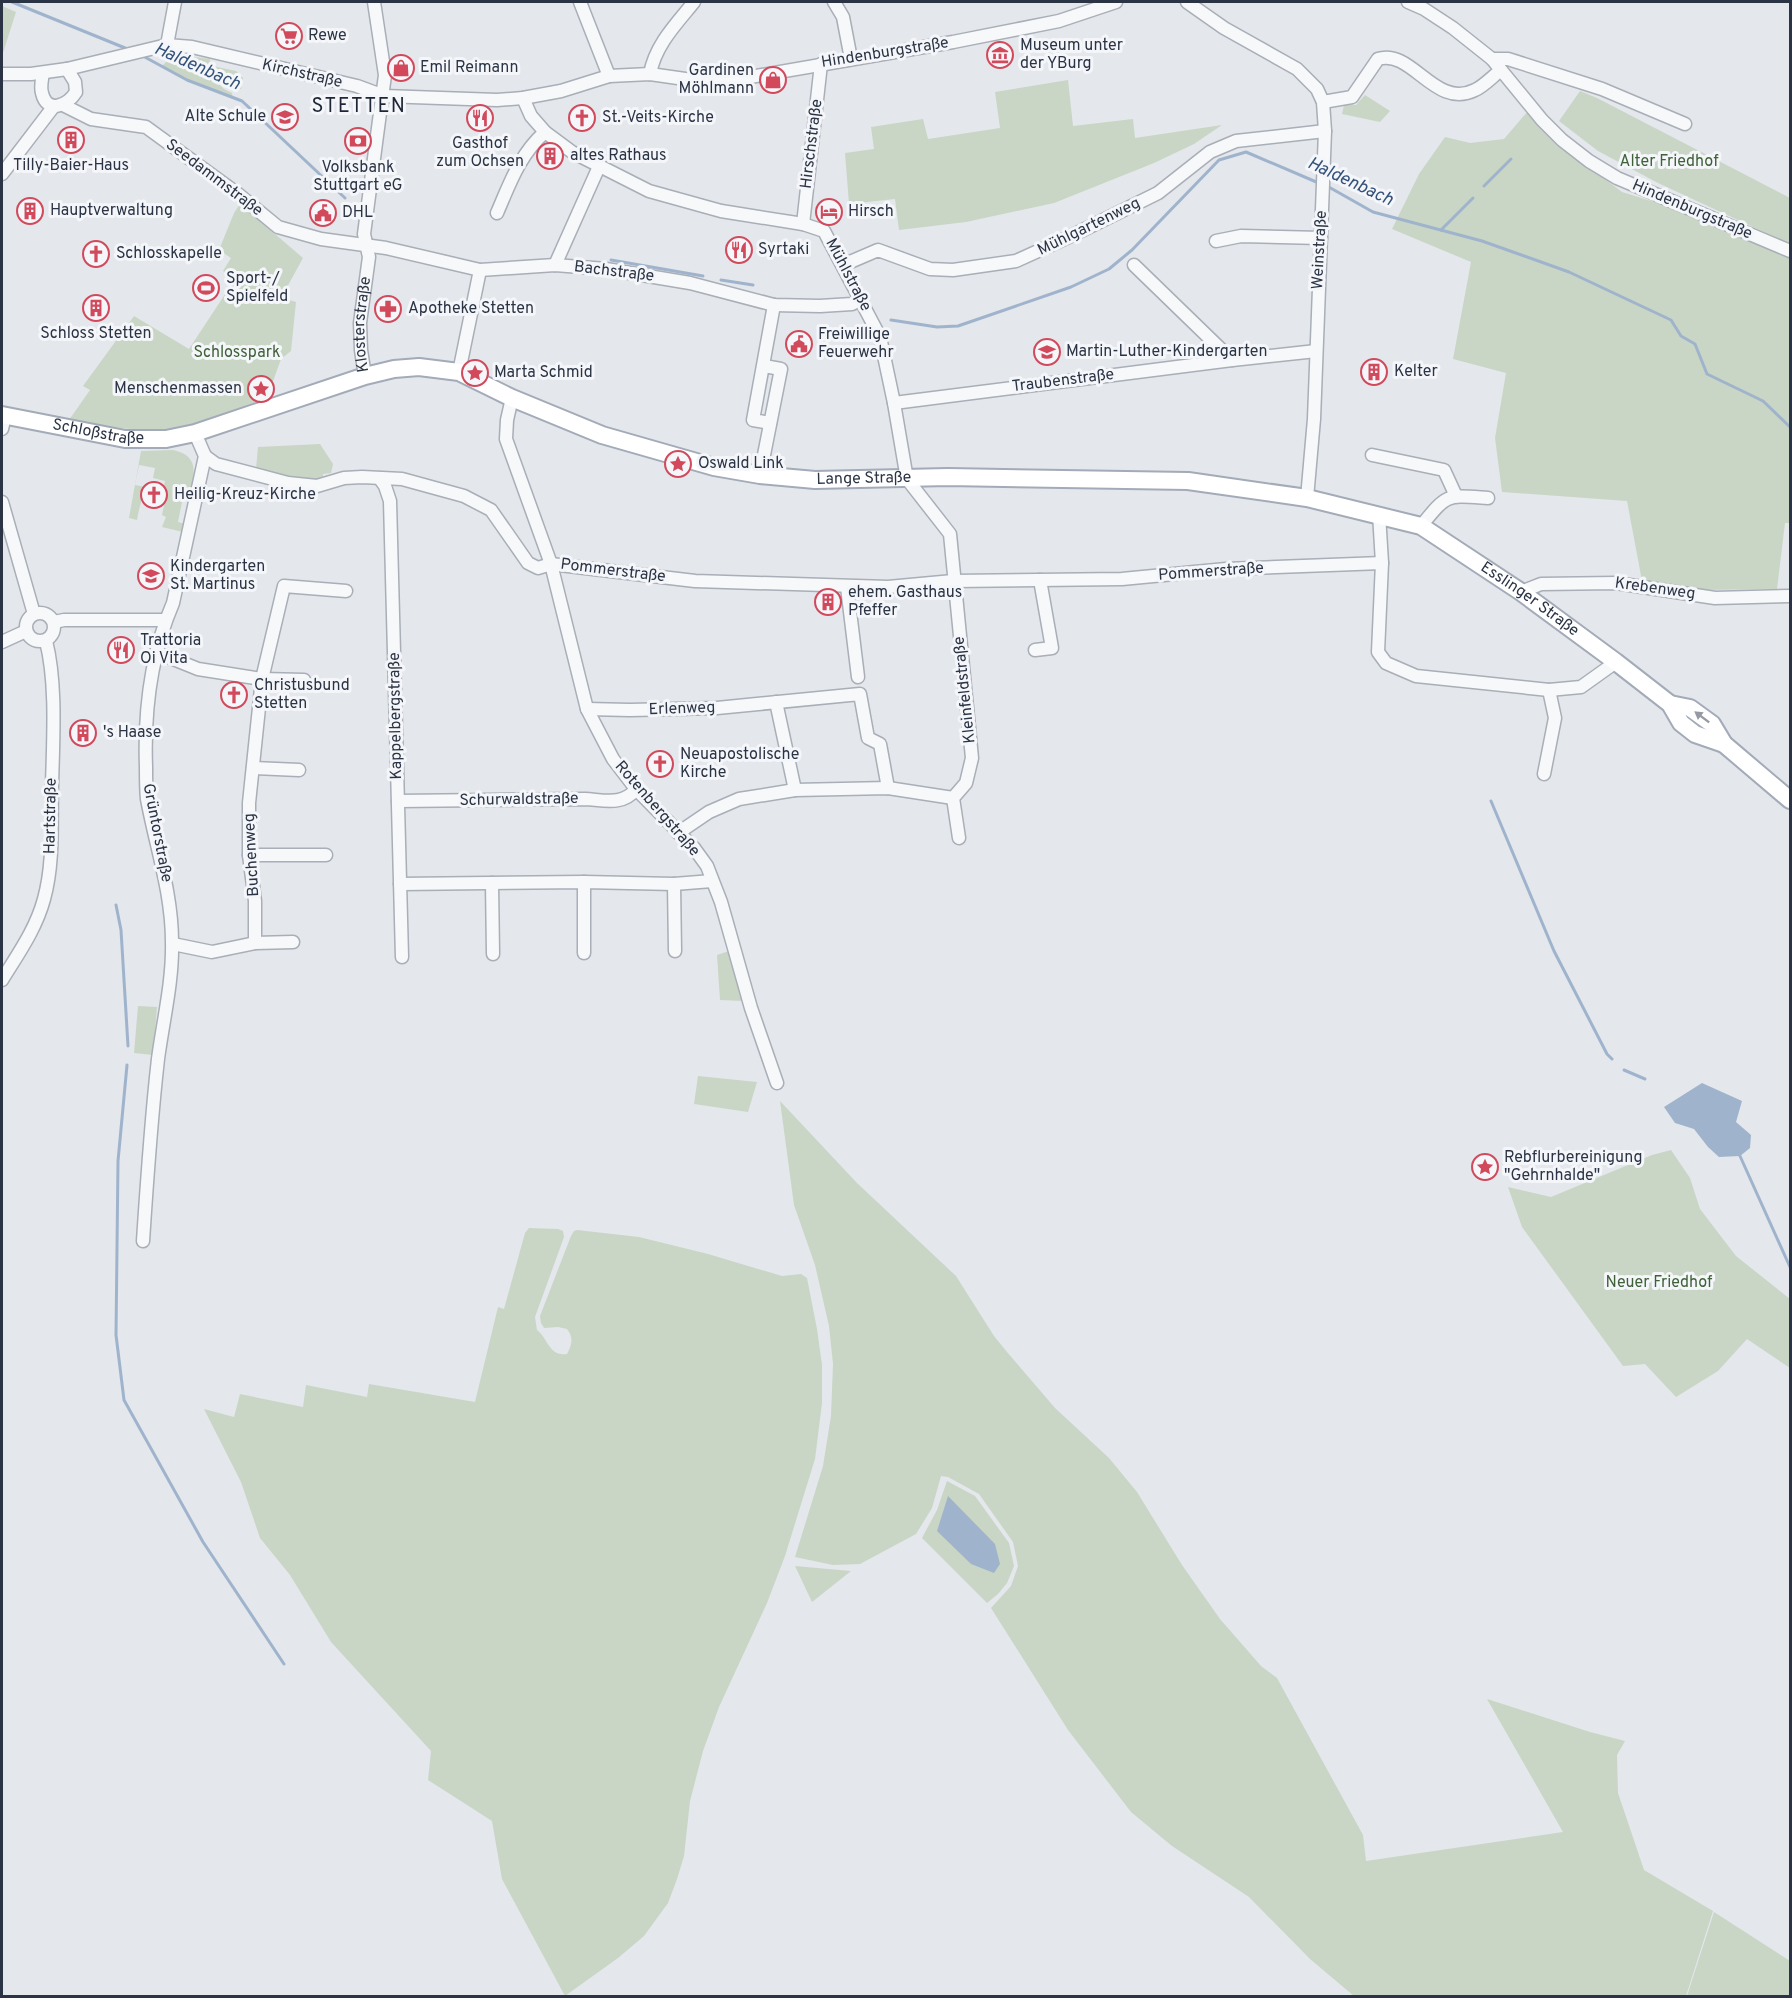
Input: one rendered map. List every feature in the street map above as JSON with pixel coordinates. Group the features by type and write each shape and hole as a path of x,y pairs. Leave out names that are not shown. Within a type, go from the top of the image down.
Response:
{"main road":[{"name":"Lange Straße","path":"365,376 394,369 419,367 459,372 512,398 602,435 714,467 760,475 815,480 948,477 1188,481 1307,498 1379,514"},
{"name":"Klosterstraße","path":"195,433 365,376"},
{"name":"Schloßstraße","path":"3,420 125,439 157,440 195,433"},
{"name":"Esslinger Straße","path":"1379,514 1421,526 1521,592 1670,704 1690,708 1712,724 1727,746 1791,800"}],"street":[{"path":"167,45 175,2"},
{"name":"Klosterstraße","path":"365,376 360,323 369,257 364,234 385,75 374,2"},
{"path":"580,2 609,76"},
{"path":"650,74 661,47 673,27 694,2"},
{"path":"834,2 843,17 851,59"},
{"name":"Hindenburgstraße","path":"650,74 699,81 733,80 1059,21 1116,2"},
{"path":"1187,2 1224,28 1297,69 1317,89 1323,102 1352,97 1378,59 1383,58 1400,61 1450,95 1475,91 1501,70"},
{"name":"Hindenburgstraße","path":"1408,2 1424,9 1453,28 1492,59 1549,127 1588,161 1617,178 1791,251"},
{"name":"Kirchstraße","path":"67,69 167,45 192,47 357,86 384,96 497,100 561,91 609,76 650,74"},
{"path":"1492,59 1508,59 1602,89 1685,124"},
{"name":"Hirschstraße","path":"803,224 821,64"},
{"path":"2,74 43,73 67,69 75,82 76,92 71,100 59,106 2,174"},
{"path":"43,73 42,96 46,102 59,106"},
{"name":"Mühlstraße","path":"523,98 531,116 545,132 598,169 671,198 721,211 803,224 824,231 880,337 907,479"},
{"name":"Weinstraße","path":"1307,498 1314,419 1325,131 1323,102"},
{"name":"Seedammstraße","path":"59,106 90,119 146,127 238,194 278,227 321,239 366,244"},
{"name":"Mühlgartenweg","path":"843,265 878,250 930,269 953,270 1016,261 1065,240 1158,193 1210,152 1236,141 1325,131"},
{"path":"497,213 520,161 533,143 545,132"},
{"path":"555,265 598,169"},
{"path":"1216,241 1240,236 1321,238"},
{"name":"Bachstraße","path":"366,244 480,270 555,265 606,269 690,283 774,305 820,306 852,304 860,300"},
{"path":"1134,265 1232,360"},
{"path":"459,372 480,270"},
{"path":"770,423 753,420 774,305"},
{"name":"Traubenstraße","path":"894,403 1316,351"},
{"path":"760,475 781,369 764,366"},
{"name":"Rotenbergstraße","path":"512,398 506,439 551,564 587,709 613,759 636,789 694,848 707,866 721,902 751,1008 777,1083"},
{"path":"195,433 205,456"},
{"path":"1372,455 1444,470 1456,496"},
{"name":"Pommerstraße","path":"205,456 216,464 288,483 317,486 344,478 402,480 464,496 491,510 528,563 538,568 551,564 695,581 888,587 953,581 1122,579 1226,569 1382,563"},
{"name":"Grüntorstraße","path":"143,1240 158,1059 172,944 171,910 166,878 147,797 145,745 156,652 173,603 205,456"},
{"name":"Kappelbergstraße","path":"380,479 390,501 402,957"},
{"name":"Kleinfeldstraße","path":"907,479 950,534 972,758 966,783 953,798"},
{"path":"1421,526 1442,501 1456,496 1488,498"},
{"path":"2,502 34,614"},
{"path":"1379,514 1382,563 1378,652 1386,663 1416,676 1549,690 1581,687 1617,662"},
{"path":"1035,650 1052,648 1040,580"},
{"name":"Krebenweg","path":"1521,592 1541,584 1616,583 1715,598 1791,596"},
{"name":"Buchenweg","path":"255,943 255,901 249,855 249,803 262,679 284,586 346,591"},
{"path":"847,587 858,677"},
{"path":"43,613 54,622 54,633 46,640 34,640 26,631 26,623 34,614 43,613"},
{"path":"54,622 64,620 166,620"},
{"path":"2,642 26,631"},
{"name":"Hartstraße","path":"2,980 36,921 44,898 50,867 53,718 49,652 46,640"},
{"path":"156,652 198,669 262,679 304,680"},
{"path":"1544,774 1555,718 1549,690"},
{"name":"Erlenweg","path":"587,709 717,708 861,694 868,738 880,744 888,788"},
{"path":"776,702 795,790"},
{"path":"253,768 299,770"},
{"path":"678,833 709,812 739,799 795,790 888,788 953,798 959,838"},
{"name":"Schurwaldstraße","path":"398,801 585,799 614,801 623,800 636,789"},
{"path":"249,855 326,855"},
{"path":"400,884 584,882 674,884 712,881"},
{"path":"584,882 584,953"},
{"path":"492,883 493,954"},
{"path":"674,884 675,951"},
{"path":"172,944 212,952 255,943 293,942"}],"green space":[{"path":"2,6 16,12 2,56"},
{"path":"181,55 210,59 209,74 224,89 232,93 233,99 161,67 170,58"},
{"path":"212,66 236,71 243,78 241,89 225,86 212,72"},
{"path":"1068,80 1073,126 1133,119 1135,138 1222,125 1194,144 1154,163 1054,203 966,222 899,230 895,199 849,204 845,153 874,149 871,127 923,119 928,139 1000,128 995,92"},
{"name":"Alter Friedhof","path":"1580,91 1790,198 1790,244 1658,183 1598,151 1559,121"},
{"path":"1365,95 1390,111 1380,122 1342,114 1344,105 1356,105"},
{"path":"1528,111 1565,149 1622,192 1687,212 1790,257 1790,523 1785,523 1777,589 1702,590 1642,581 1627,501 1502,492 1495,438 1506,373 1453,359 1471,262 1392,229 1419,174 1445,137 1470,143 1504,139"},
{"name":"Schlosspark","path":"240,204 303,258 281,298 296,302 291,351 281,359 267,398 207,420 170,429 132,429 69,420 90,390 83,386 134,316 189,349 235,279 223,271 231,258 219,250"},
{"path":"320,444 333,464 331,473 323,474 323,480 304,481 256,469 258,447"},
{"path":"173,450 188,457 194,468 190,498 183,497 178,522 185,524 183,532 162,527 166,517 162,515 167,491 163,490 165,481 153,478 155,468 139,465 135,485 145,487 137,520 129,518 141,451"},
{"path":"729,951 743,1001 720,1000 717,955"},
{"path":"138,1006 157,1007 153,1055 134,1053"},
{"path":"698,1076 757,1082 748,1112 694,1104"},
{"path":"780,1101 857,1183 956,1276 994,1336 1007,1352 1055,1408 1109,1458 1137,1492 1182,1565 1220,1619 1261,1666 1277,1678 1363,1835 1366,1861 1563,1832 1487,1699 1625,1741 1617,1755 1618,1793 1644,1870 1713,1911 1686,1996 1354,1996 1310,1959 1249,1897 1172,1846 1131,1812 1068,1730 991,1608 1011,1586 1018,1566 1013,1542 979,1494 948,1477 941,1476 932,1508 916,1534 860,1564 833,1565 795,1557 823,1466 831,1416 833,1364 829,1326 815,1265 794,1205"},
{"name":"Neuer Friedhof","path":"1671,1150 1690,1178 1700,1209 1736,1256 1790,1299 1790,1368 1747,1339 1718,1371 1676,1397 1645,1364 1623,1366 1522,1227 1508,1187 1551,1197 1652,1155"},
{"path":"529,1228 563,1231 564,1237 535,1317 537,1330 556,1353 567,1354 571,1344 571,1335 567,1329 544,1328 540,1316 571,1236 577,1230 639,1237 782,1276 801,1274 807,1278 822,1365 822,1403 815,1459 785,1556 767,1603 719,1707 703,1751 690,1801 684,1856 668,1903 644,1936 565,1996 502,1879 492,1821 428,1780 431,1751 331,1642 290,1575 260,1538 241,1482 204,1409 234,1417 240,1394 303,1407 306,1385 367,1397 369,1384 475,1402 498,1307 504,1309 525,1233"},
{"path":"947,1481 975,1496 1009,1543 1014,1566 1007,1583 987,1603 922,1538 937,1510"},
{"path":"795,1566 851,1571 812,1602"},
{"path":"1714,1912 1790,1961 1790,1996 1687,1996"}],"water":[{"path":"1702,1083 1742,1101 1736,1122 1751,1135 1750,1148 1740,1156 1719,1157 1694,1129 1675,1123 1664,1107"},
{"path":"948,1496 995,1544 1000,1564 994,1573 971,1564 937,1531"}],"waterway":[{"name":"Haldenbach","path":"12,2 130,50"},
{"name":"Haldenbach","path":"141,55 187,80 242,101 345,198"},
{"name":"Haldenbach","path":"891,320 937,327 958,326 1071,287 1109,269 1132,250 1219,160 1246,152 1321,184"},
{"path":"1484,186 1511,159"},
{"name":"Haldenbach","path":"1327,186 1373,212 1482,241 1569,272 1671,320 1681,336 1695,344 1707,374 1763,401 1790,427"},
{"path":"1441,230 1473,198"},
{"name":"Haldenbach","path":"611,260 703,276"},
{"name":"Haldenbach","path":"721,280 753,285"},
{"path":"1491,801 1554,951 1607,1054 1612,1059"},
{"path":"116,905 121,930 128,1046"},
{"path":"127,1065 118,1161 116,1335 124,1400 203,1542 284,1664"},
{"path":"1624,1070 1645,1079"},
{"path":"1740,1156 1790,1267"}],"place":[{"name":"Rewe","path":"289,36"},
{"name":"Museum unter der YBurg","path":"1000,55"},
{"name":"Emil Reimann","path":"401,68"},
{"name":"Gardinen Möhlmann","path":"773,80"},
{"name":"Alte Schule","path":"285,117"},
{"name":"Gasthof zum Ochsen","path":"480,118"},
{"name":"St.-Veits-Kirche","path":"582,118"},
{"name":"Tilly-Baier-Haus","path":"71,140"},
{"name":"Volksbank Stuttgart eG","path":"358,141"},
{"name":"altes Rathaus","path":"550,156"},
{"name":"Hauptverwaltung","path":"30,211"},
{"name":"Hirsch","path":"829,212"},
{"name":"DHL","path":"323,213"},
{"name":"Syrtaki","path":"739,250"},
{"name":"Schlosskapelle","path":"96,254"},
{"name":"Sport-/ Spielfeld","path":"206,288"},
{"name":"Schloss Stetten","path":"96,308"},
{"name":"Apotheke Stetten","path":"388,309"},
{"name":"Freiwillige Feuerwehr","path":"799,344"},
{"name":"Martin-Luther-Kindergarten","path":"1047,352"},
{"name":"Kelter","path":"1374,372"},
{"name":"Marta Schmid","path":"475,373"},
{"name":"Menschenmassen","path":"261,389"},
{"name":"Oswald Link","path":"678,464"},
{"name":"Heilig-Kreuz-Kirche","path":"154,495"},
{"name":"Kindergarten St. Martinus","path":"151,576"},
{"name":"ehem. Gasthaus Pfeffer","path":"828,602"},
{"name":"Trattoria Oi Vita","path":"121,650"},
{"name":"Christusbund Stetten","path":"234,695"},
{"name":"'s Haase","path":"83,733"},
{"name":"Neuapostolische Kirche","path":"660,764"},
{"name":"Rebflurbereinigung \"Gehrnhalde\"","path":"1485,1167"}],"district":[{"name":"STETTEN","path":"359,107"}]}
